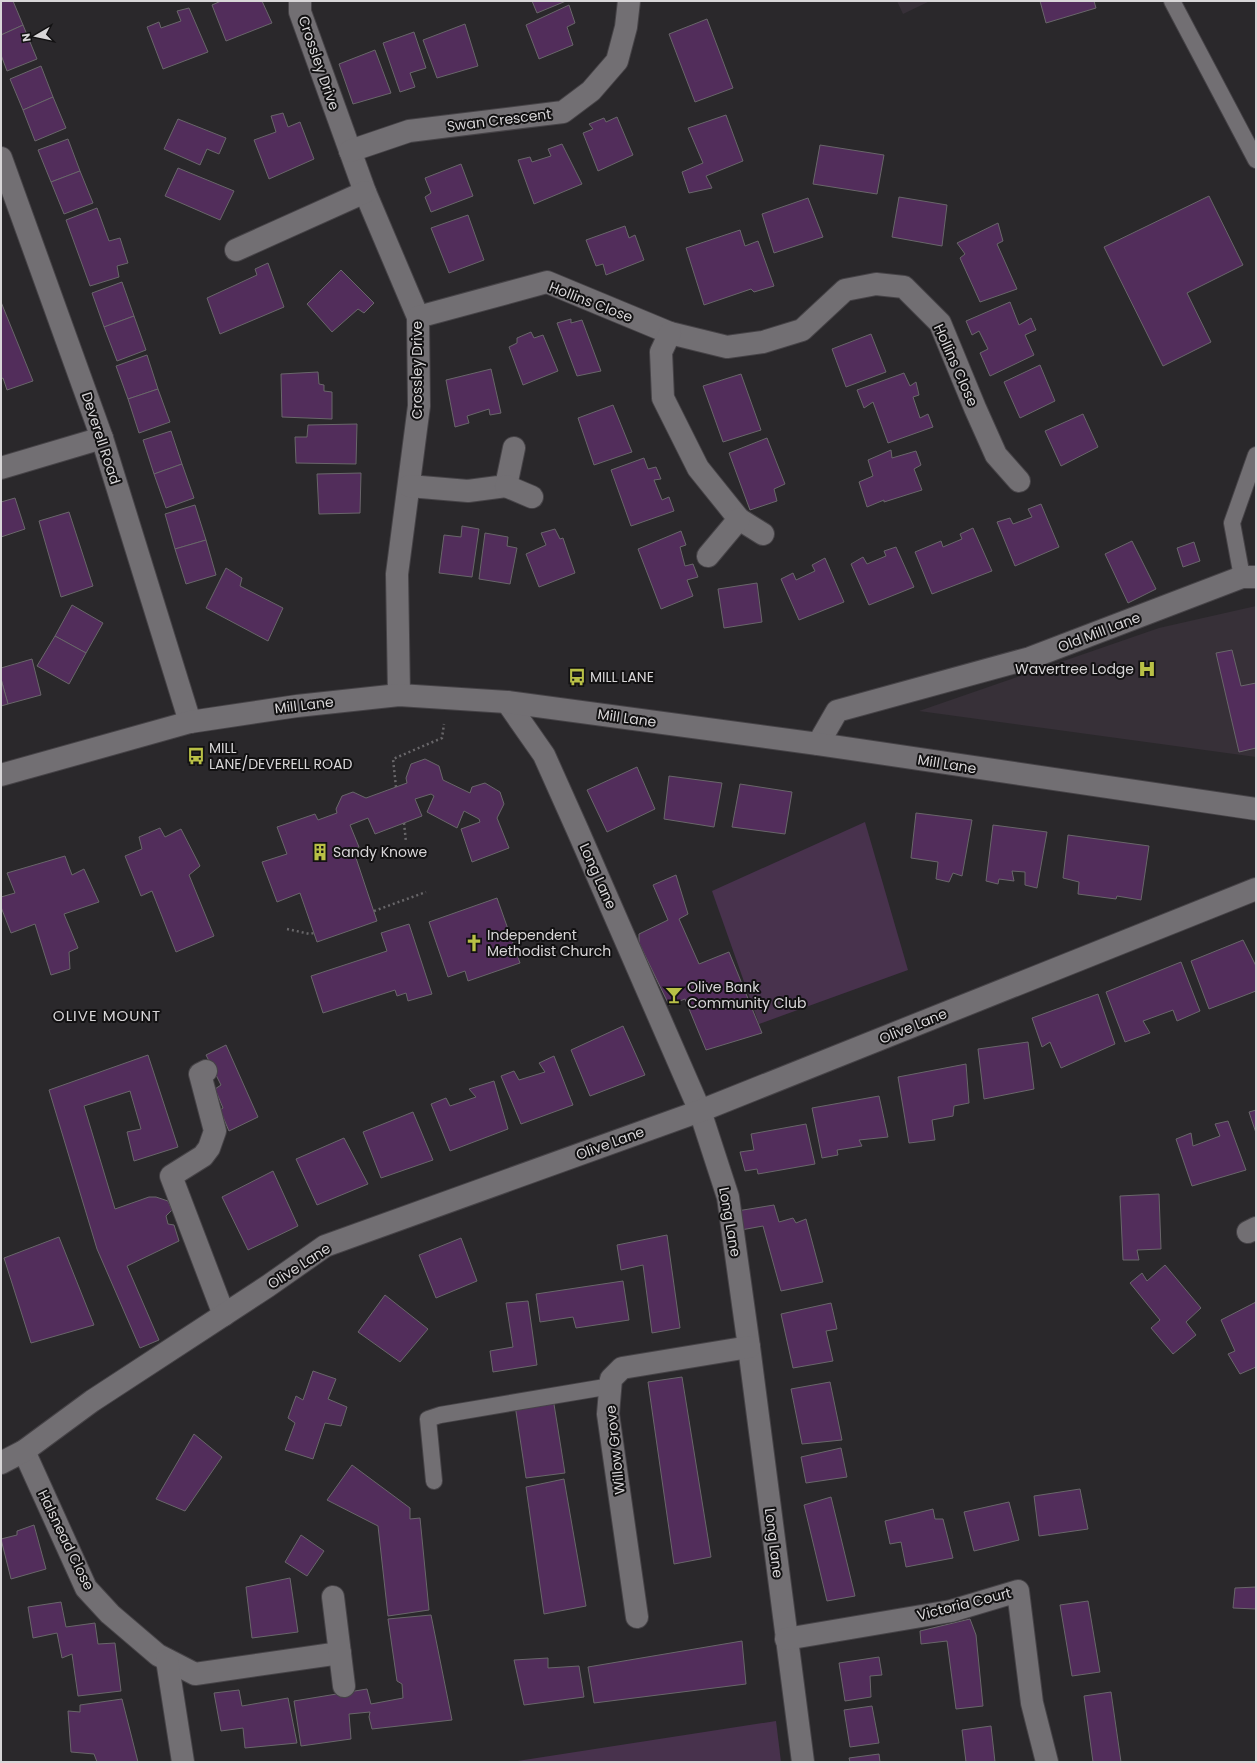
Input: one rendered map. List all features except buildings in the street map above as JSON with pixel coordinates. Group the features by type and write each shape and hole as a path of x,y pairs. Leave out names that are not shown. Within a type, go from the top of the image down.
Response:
{"street":[{"name":"Crossley Drive","path":"300,1 300,12 365,192 418,317 420,406 397,574 398,695"},
{"name":"Swan Crescent","path":"350,150 409,131 563,112 591,91 617,61 626,27 629,1"},
{"name":"Deverell Road","path":"2,166 102,438 190,722"},
{"path":"236,250 365,192"},
{"name":"Hollins Close","path":"418,317 547,282 670,333 727,347 763,342 802,330 845,290 876,284 904,287 940,323 996,455 1019,481"},
{"path":"670,333 661,352 663,398 698,468 739,519 764,534"},
{"path":"1,468 102,438"},
{"path":"506,486 514,448"},
{"path":"409,486 468,491 506,486 532,497"},
{"path":"708,556 739,519"},
{"name":"Old Mill Lane","path":"818,744 837,711 1030,658 1249,577"},
{"name":"Mill Lane","path":"1,775 190,722 297,706 398,695 507,702 818,744 1256,809"},
{"name":"Long Lane","path":"507,702 544,755 700,1111 728,1197 803,1762"},
{"name":"Olive Lane","path":"1,1463 24,1451 92,1401 325,1246 700,1111 1256,889"},
{"path":"206,1071 200,1074 215,1131 210,1148 203,1156 171,1176 224,1314"},
{"name":"Willow Grove","path":"637,1617 608,1414 611,1379 622,1368 749,1348"},
{"name":"Halsnead Close","path":"24,1451 86,1588 116,1619 158,1655 195,1674 340,1653"},
{"name":"Victoria Court","path":"786,1639 951,1611 1018,1591 1032,1703 1047,1762"},
{"path":"333,1597 344,1686"},
{"path":"167,1660 183,1762"}],"lane":[{"path":"1172,1 1256,160"},
{"path":"1249,577 1232,524 1256,455"},
{"path":"434,1481 428,1419 440,1415 611,1386"}],"path":[{"path":"396,787 393,759 442,738 448,698"},
{"path":"404,823 406,842"},
{"path":"374,911 426,892"},
{"path":"287,929 310,934 314,933"}],"shaded area":[{"path":"897,1 930,1 903,14"},
{"name":"Wavertree Lodge","path":"1256,606 1256,757 919,711 1159,628"},
{"path":"865,822 908,970 759,1024 712,891"},
{"path":"776,1721 781,1762 511,1762"}],"place":[{"name":"Wavertree Lodge","path":"1147,669"},
{"name":"MILL LANE","path":"577,677"},
{"name":"MILL LANE/DEVERELL ROAD","path":"196,756"},
{"name":"Sandy Knowe","path":"320,852"},
{"name":"Independent Methodist Church","path":"474,943"},
{"name":"Olive Bank Community Club","path":"674,995"}],"district":[{"name":"OLIVE MOUNT","path":"107,1015"}]}
